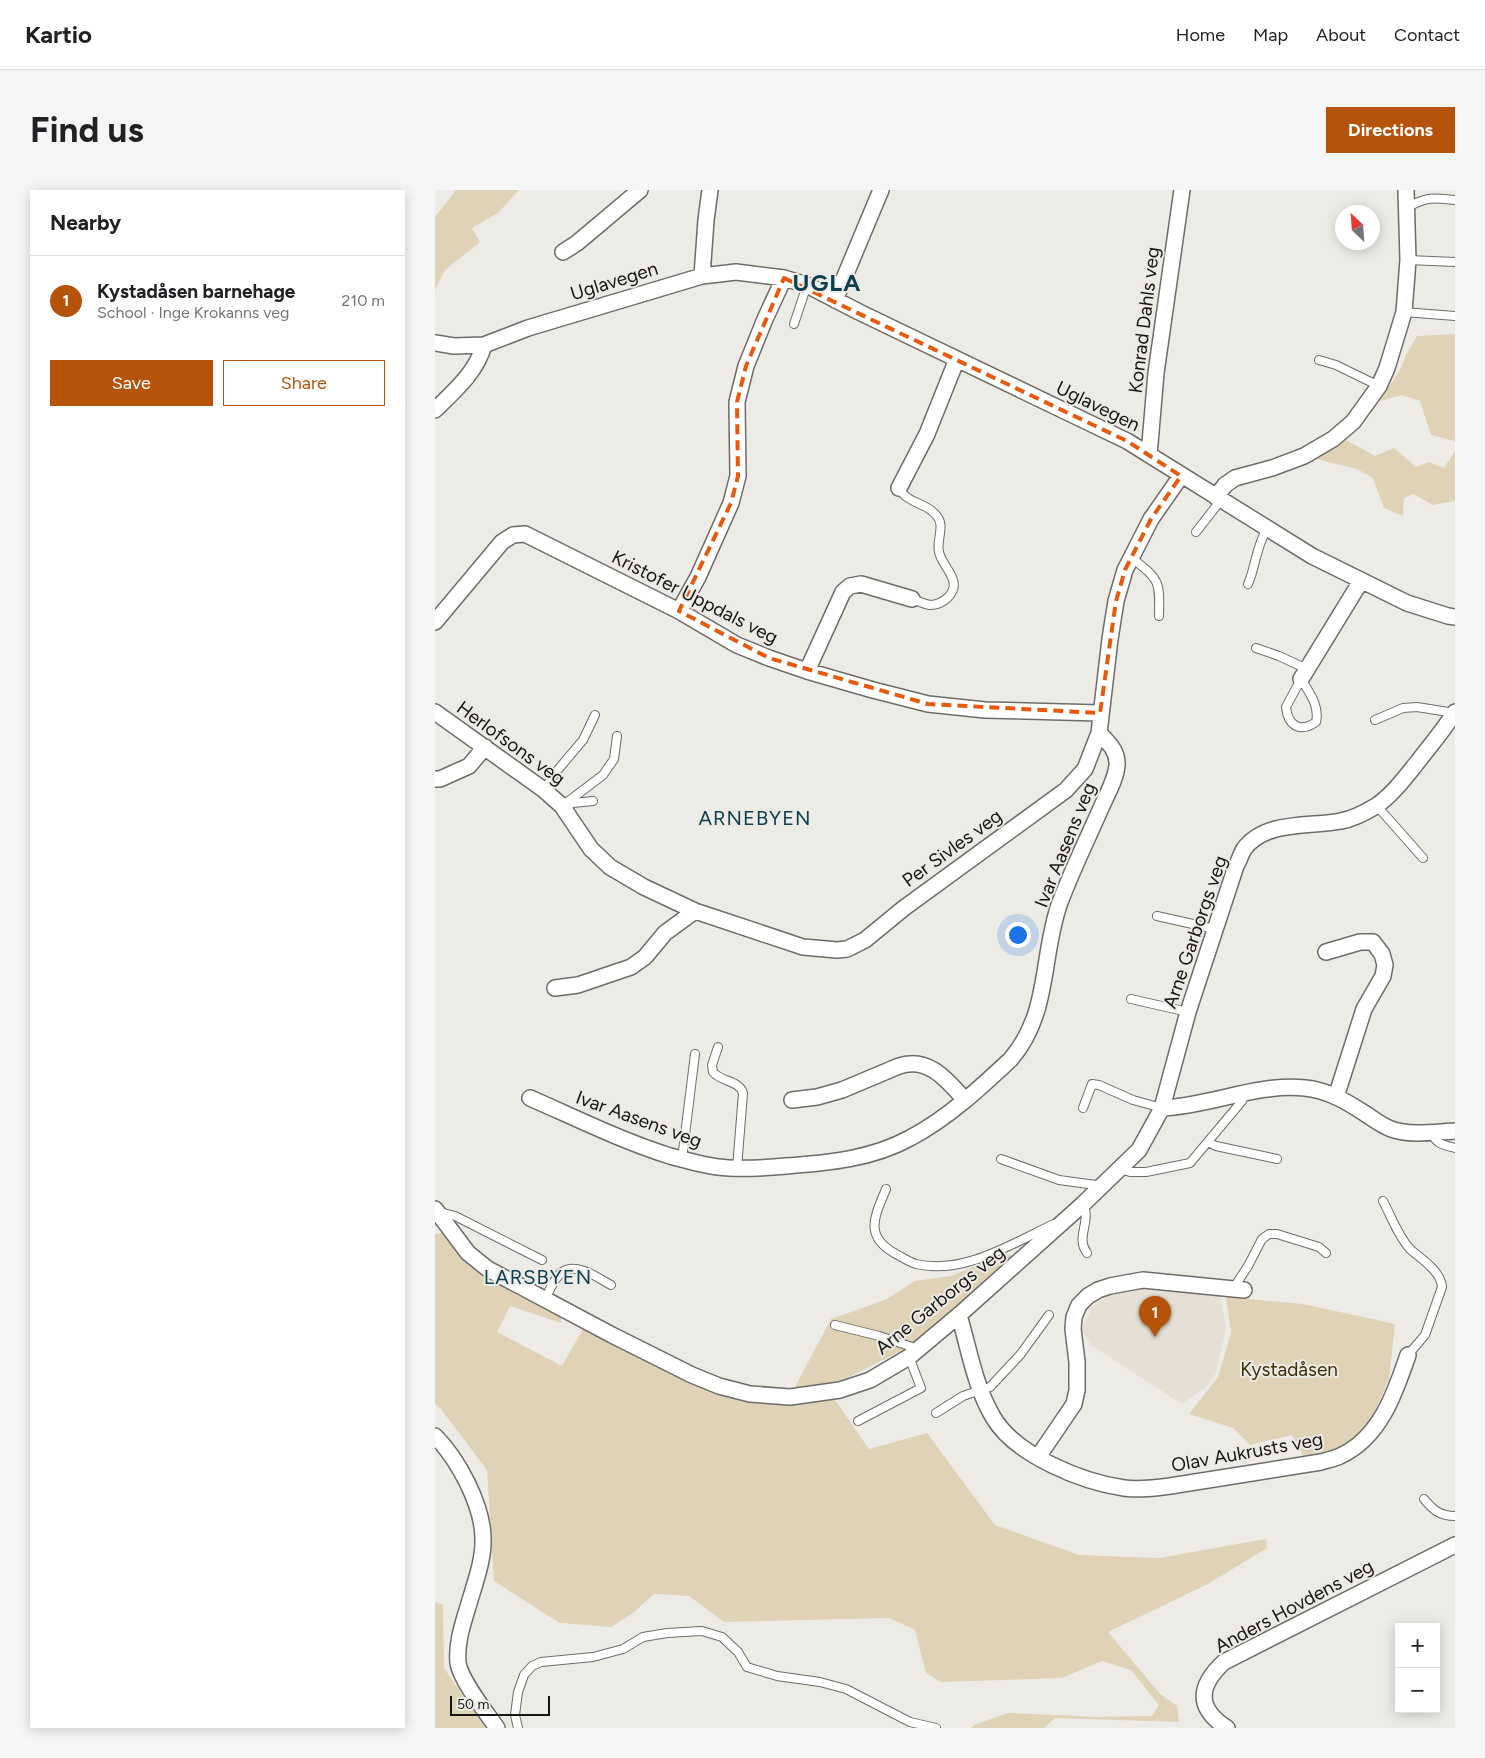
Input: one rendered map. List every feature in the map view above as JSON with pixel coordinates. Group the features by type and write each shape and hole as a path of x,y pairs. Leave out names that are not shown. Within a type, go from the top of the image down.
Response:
{"street":[{"path":"563,252 577,243 640,190"},
{"path":"702,276 710,190"},
{"path":"835,300 881,190"},
{"name":"Konrad Dahls veg","path":"1149,455 1156,372 1182,190"},
{"path":"1218,499 1225,484 1235,478 1272,468 1304,456 1333,439 1353,422 1379,386 1387,368 1404,312 1408,260 1406,190"},
{"name":"Uglavegen","path":"435,343 454,346 484,345 529,328 702,276 736,272 784,278 807,285 1127,441 1312,556 1361,581 1407,603 1455,617"},
{"path":"679,611 698,576 733,496 738,476 737,402 746,366 784,278"},
{"path":"435,410 474,370 484,345"},
{"path":"899,488 927,434 957,359"},
{"name":"Per Sivles veg","path":"695,911 803,947 837,950 856,946 912,902 1066,790 1085,769 1099,733 1100,713 1116,601 1125,570 1151,519 1181,476"},
{"name":"Kristofer Uppdals veg","path":"435,622 502,542 513,535 521,534 531,537 679,611 737,644 769,658 807,671 928,704 985,710 1100,713"},
{"path":"1304,674 1361,581"},
{"path":"807,671 843,592 850,586 861,584 912,599"},
{"name":"Herlofsons veg","path":"435,712 544,790 562,807 591,849 610,867 644,887 695,911"},
{"name":"Arne Garborgs veg","path":"436,1210 451,1232 477,1261 487,1269 692,1375 727,1389 750,1394 790,1397 840,1390 870,1380 913,1353 959,1315 1083,1204 1139,1150 1162,1108 1188,1012 1236,866 1245,849 1255,839 1268,832 1286,827 1342,821 1377,806 1396,789 1444,730 1455,712"},
{"name":"Ivar Aasens veg","path":"530,1098 669,1156 718,1167 737,1168 827,1163 889,1148 924,1131 1011,1059 1026,1040 1033,1024 1059,905 1117,768 1117,757 1114,751 1099,733"},
{"path":"435,779 440,779 469,766 485,747"},
{"path":"555,988 578,984 631,966 645,958 665,933 695,911"},
{"path":"1326,952 1360,942 1373,942 1382,954 1385,965 1383,976 1364,1009 1336,1097"},
{"path":"792,1100 837,1092 899,1066 911,1063 923,1064 934,1069 946,1078 964,1099"},
{"path":"1162,1108 1181,1107 1279,1087 1305,1088 1319,1090 1336,1097 1390,1129 1402,1132 1455,1130"},
{"path":"1038,1457 1074,1404 1077,1390 1077,1362 1073,1329 1074,1316 1079,1305 1088,1296 1110,1286 1143,1280 1239,1289"},
{"name":"Olav Aukrusts veg","path":"959,1315 980,1391 994,1419 1004,1431 1025,1450 1038,1457 1099,1483 1125,1488 1148,1488 1321,1462 1340,1456 1369,1433 1383,1416 1395,1393 1408,1355"},
{"path":"435,1436 456,1461 472,1493 481,1518 483,1538 480,1565 460,1630 458,1663 462,1675 497,1728"},
{"name":"Anders Hovdens veg","path":"1227,1728 1217,1722 1206,1707 1203,1699 1207,1682 1214,1671 1224,1662 1455,1546"}],"lane":[{"path":"1406,208 1419,201 1435,197 1455,200"},
{"path":"1408,260 1455,262"},
{"path":"794,324 807,285"},
{"path":"1404,312 1455,316"},
{"path":"1319,360 1336,365 1379,386"},
{"path":"899,488 905,497 937,515 941,524 939,555 949,571 954,588 946,599 934,605 928,605 912,599"},
{"path":"1196,532 1218,499"},
{"path":"1248,584 1254,570 1261,539 1267,529"},
{"path":"1132,558 1151,574 1158,583 1160,592 1159,616"},
{"path":"1256,648 1279,656 1304,674 1318,714 1316,722 1303,729 1292,722 1286,711 1286,706 1304,674"},
{"name":"Arne Garborgs veg","path":"1375,720 1403,708 1417,707 1455,712"},
{"path":"544,790 556,772 583,740 595,714"},
{"path":"562,807 603,775 615,759 617,736"},
{"name":"Herlofsons veg","path":"562,807 573,803 593,801"},
{"path":"1377,806 1423,858"},
{"path":"1157,916 1215,929"},
{"path":"1131,999 1188,1012"},
{"path":"719,1047 712,1065 713,1072 719,1078 739,1086 743,1093 737,1168"},
{"path":"682,1159 695,1054"},
{"path":"1083,1108 1092,1084 1099,1085 1133,1100 1162,1108"},
{"path":"1120,1169 1130,1172 1145,1172 1190,1163 1242,1101 1245,1094"},
{"path":"1431,1132 1439,1144 1455,1148"},
{"path":"1208,1142 1216,1146 1277,1159"},
{"path":"1001,1159 1059,1180 1096,1185 1100,1188"},
{"name":"Arne Garborgs veg","path":"886,1189 874,1219 874,1227 883,1247 914,1264 937,1267 973,1262 1067,1218"},
{"name":"Olav Aukrusts veg","path":"1383,1201 1409,1247 1425,1262 1441,1282 1442,1287 1425,1335 1408,1355"},
{"path":"1083,1204 1087,1214 1083,1245 1087,1253"},
{"path":"436,1210 455,1216 542,1260"},
{"path":"1239,1289 1262,1239 1269,1234 1277,1234 1319,1247 1326,1253"},
{"path":"545,1300 562,1273 573,1269 583,1270 611,1285"},
{"path":"936,1413 963,1396 990,1387 1020,1355 1049,1315"},
{"path":"835,1325 879,1336 913,1353 921,1388 858,1421"},
{"path":"1424,1499 1441,1515 1455,1516"},
{"path":"518,1728 515,1715 518,1692 524,1675 532,1666 541,1662 593,1657 623,1649 643,1638 667,1633 702,1631 722,1637 737,1652 747,1667 777,1676 846,1688 910,1722 936,1728"}],"highlighted area":[{"path":"784,278 1127,441 1181,476 1151,519 1125,570 1116,601 1100,713 928,704 769,658 679,611 731,503 738,476 737,402 746,366"}],"shaded area":[{"path":"1145,1286 1220,1295 1226,1328 1216,1373 1206,1387 1182,1404 1091,1345 1081,1330 1093,1307 1111,1292"}],"green space":[{"path":"456,190 519,190 498,213 472,228 480,242 445,270 435,290 435,217"},
{"path":"1455,334 1455,441 1431,435 1420,401 1402,395 1380,401 1400,370 1417,336"},
{"path":"1346,440 1375,456 1394,448 1416,467 1429,462 1444,468 1455,451 1455,501 1433,505 1413,494 1404,498 1403,516 1384,508 1373,478 1357,469 1316,459"},
{"path":"443,1233 478,1273 562,1317 561,1323 510,1306 497,1332 562,1366 583,1329 723,1395 786,1404 831,1319 885,1300 915,1281 951,1276 1003,1255 1020,1255 913,1345 841,1381 835,1400 869,1449 927,1433 995,1525 1079,1555 1159,1558 1266,1539 1267,1548 1208,1584 1108,1632 1160,1694 1177,1706 1179,1722 1055,1718 1044,1728 971,1728 974,1725 1008,1713 1098,1717 1152,1716 1159,1705 1131,1670 1102,1661 1062,1678 941,1682 926,1673 915,1630 889,1618 724,1622 689,1596 654,1594 633,1613 611,1627 560,1623 494,1581 487,1470 435,1404 435,1234"},
{"name":"Kystadåsen","path":"1226,1297 1303,1304 1395,1324 1389,1379 1367,1429 1338,1450 1303,1456 1292,1435 1250,1445 1233,1428 1189,1414 1218,1377 1231,1333"},
{"path":"435,1602 443,1605 444,1668 485,1728 435,1728"}],"place":[{"name":"Kystadåsen barnehage","path":"1155,1337"}],"district":[{"name":"UGLA","path":"827,282"},
{"name":"ARNEBYEN","path":"755,818"},
{"name":"LARSBYEN","path":"538,1277"}]}
